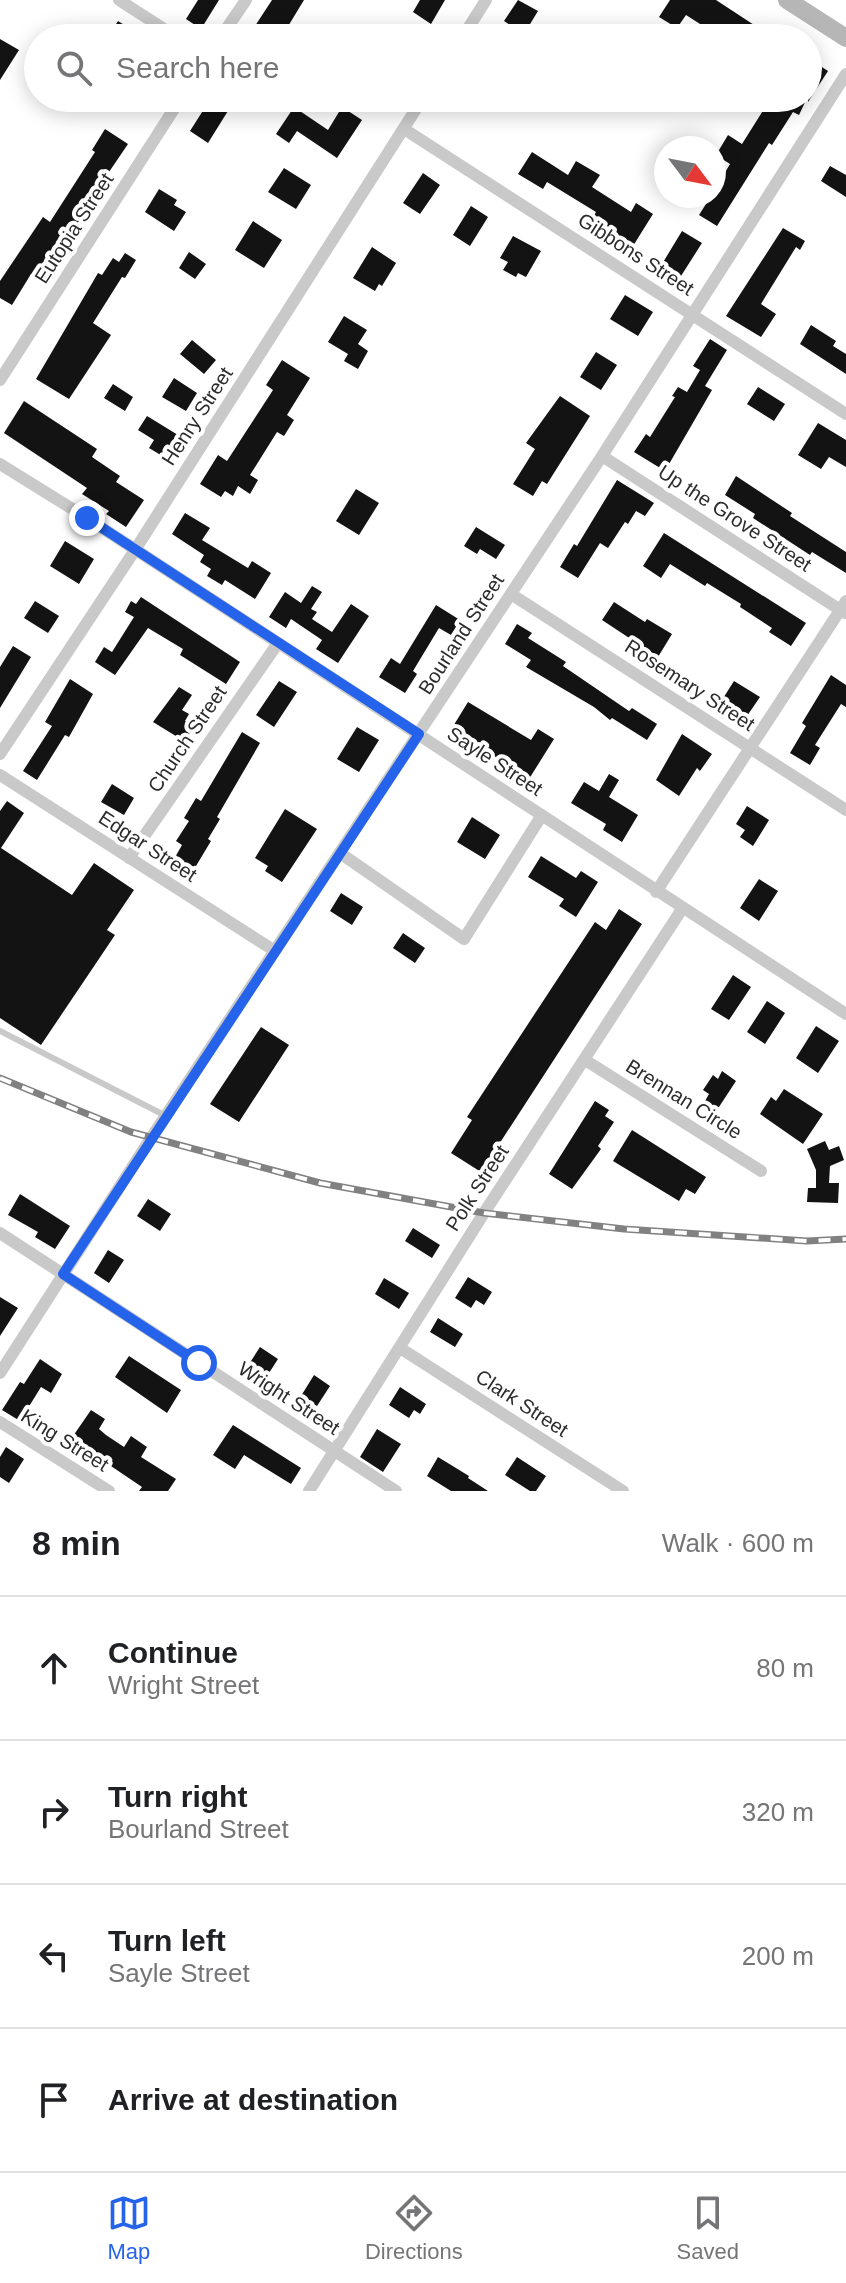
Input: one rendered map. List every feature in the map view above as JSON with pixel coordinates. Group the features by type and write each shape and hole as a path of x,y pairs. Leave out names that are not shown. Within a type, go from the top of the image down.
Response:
{"street":[{"path":"119,0 156,24"},
{"path":"230,24 246,0"},
{"path":"471,24 486,0"},
{"path":"787,0 846,38"},
{"name":"Bourland Street","path":"822,112 846,74"},
{"name":"Eutopia Street","path":"0,380 172,112"},
{"name":"Henry Street","path":"0,754 135,550 414,112"},
{"name":"Bourland Street","path":"0,1373 602,456 822,112"},
{"name":"Gibbons Street","path":"404,129 846,414"},
{"name":"Up the Grove Street","path":"602,456 844,608"},
{"name":"Sayle Street","path":"0,464 846,1014"},
{"name":"Rosemary Street","path":"511,594 846,810"},
{"path":"656,892 844,608"},
{"name":"Church Street","path":"129,858 278,643"},
{"name":"Edgar Street","path":"0,775 275,951"},
{"path":"340,853 464,939 542,815"},
{"name":"Polk Street","path":"309,1491 484,1213 682,909"},
{"name":"Brennan Circle","path":"585,1060 761,1171"},
{"name":"Wright Street","path":"0,1233 396,1491"},
{"name":"Clark Street","path":"400,1348 623,1491"},
{"name":"King Street","path":"0,1422 109,1491"}],"lane":[{"path":"0,1031 166,1116"}],"building":[{"path":"198,0 219,0 204,24 194,24 186,19"},
{"path":"272,0 304,0 289,24 256,24"},
{"path":"420,0 445,0 431,24 413,12"},
{"path":"518,0 538,11 530,24 509,24 504,21"},
{"path":"670,0 716,0 753,24 700,24 686,15 680,24 670,24 659,17"},
{"path":"0,39 19,50 0,80"},
{"path":"202,112 227,112 208,143 190,131"},
{"path":"291,112 301,112 328,130 339,112 350,112 362,120 337,158 297,131 289,143 276,134"},
{"path":"762,112 793,112 772,145 769,143 717,226 699,215 703,208 726,208 726,171 730,164 726,161 728,135 742,144"},
{"path":"105,129 128,144 90,200 95,202 84,220 81,218 40,279 31,274 12,305 0,298 0,281 43,217 50,222 95,152 92,150"},
{"path":"532,152 568,175 576,161 600,175 592,187 631,212 636,203 653,214 633,246 591,221 596,212 547,182 543,189 518,174"},
{"path":"830,166 846,175 846,197 821,181"},
{"path":"284,168 311,185 296,209 268,192"},
{"path":"423,173 440,185 420,214 403,203"},
{"path":"159,189 177,200 174,205 186,212 174,231 145,212"},
{"path":"471,206 488,217 470,246 453,235"},
{"path":"253,221 282,240 264,268 235,250"},
{"path":"783,228 805,241 800,250 796,247 761,304 776,314 761,337 726,316"},
{"path":"682,231 702,243 681,276 662,264"},
{"path":"513,236 541,251 526,277 518,273 516,277 503,270 508,262 500,258"},
{"path":"372,247 396,263 382,286 379,284 375,291 353,278"},
{"path":"189,252 206,264 195,279 179,268"},
{"path":"125,253 136,260 93,323 111,335 69,399 36,379 98,273 102,275 113,258 119,262"},
{"path":"625,295 653,312 638,336 610,319"},
{"path":"344,316 367,330 358,344 368,351 358,369 344,361 348,354 328,342"},
{"path":"811,325 836,341 833,346 846,354 846,374 800,344"},
{"path":"710,339 727,350 705,386 712,390 665,471 634,452 646,434 650,437 678,387 687,392 700,370 693,366"},
{"path":"192,340 216,360 204,374 180,354"},
{"path":"596,352 617,365 601,390 580,377"},
{"path":"282,360 310,378 287,415 294,420 284,436 277,432 250,475 258,480 250,494 238,486 233,496 225,491 221,497 200,484 218,455 227,461 273,390 266,385"},
{"path":"174,378 197,393 186,411 162,397"},
{"path":"113,384 133,397 125,411 104,398"},
{"path":"758,387 785,404 774,421 747,404"},
{"path":"560,396 590,416 547,484 542,481 533,496 513,484 535,449 526,443"},
{"path":"24,401 97,449 92,457 120,476 116,482 144,500 126,527 106,514 109,511 82,494 87,488 4,433"},
{"path":"147,416 178,435 164,457 149,448 154,440 138,430"},
{"path":"818,423 846,440 846,467 829,457 821,469 798,455"},
{"path":"736,476 846,552 846,573 812,552 810,555 753,518 755,514 725,495"},
{"path":"617,480 654,503 645,516 636,511 608,548 600,543 578,578 560,567 574,544 577,546"},
{"path":"356,489 379,503 359,535 336,521"},
{"path":"185,513 210,528 202,540 248,568 252,561 271,573 255,599 225,580 222,585 207,576 211,569 200,562 204,555 172,534"},
{"path":"476,527 505,545 496,559 480,549 477,554 464,546"},
{"path":"664,533 806,623 791,646 769,632 772,628 740,607 741,604 707,583 705,586 670,564 661,578 643,566"},
{"path":"65,541 94,559 79,584 50,566"},
{"path":"312,586 322,592 311,609 317,612 312,619 332,632 351,604 369,616 338,663 316,649 322,640 291,619 286,628 269,617 285,592 301,603"},
{"path":"141,597 240,662 226,684 180,655 183,649 148,628 115,675 95,662 104,647 112,652 134,617 125,612 131,601 136,604"},
{"path":"35,601 59,616 48,633 24,618"},
{"path":"614,602 645,622 647,619 672,634 658,657 602,620"},
{"path":"436,605 460,620 451,635 439,628 413,671 417,674 405,693 379,677 391,658 400,664"},
{"path":"517,624 532,633 528,638 566,662 563,666 629,711 632,708 657,724 647,740 526,667 531,660 505,644"},
{"path":"13,646 31,657 0,708 0,667"},
{"path":"831,675 846,685 846,707 841,704 815,745 820,748 810,765 790,753 806,726 802,723"},
{"path":"70,679 93,694 69,737 65,735 37,780 23,771 52,726 45,722"},
{"path":"279,681 297,692 274,727 256,715"},
{"path":"734,681 760,697 747,716 722,700"},
{"path":"179,687 192,695 182,710 189,714 185,721 194,727 184,741 153,722"},
{"path":"468,702 531,740 538,729 554,739 529,779 452,728"},
{"path":"357,727 379,740 359,772 337,759"},
{"path":"242,732 260,743 217,817 220,819 208,839 211,841 193,871 174,859 182,845 176,841 189,821 184,818 196,798 201,801"},
{"path":"682,734 712,754 700,771 697,768 679,796 656,780"},
{"path":"609,774 619,780 609,797 638,815 622,842 603,830 606,824 571,803 584,782 599,791"},
{"path":"112,784 134,798 124,815 101,802"},
{"path":"7,801 24,813 1,848 72,895 94,863 134,890 107,930 115,935 41,1045 0,1018 0,811"},
{"path":"747,806 769,820 753,846 740,837 745,830 736,824"},
{"path":"285,809 317,829 282,882 265,871 268,866 255,858"},
{"path":"472,817 500,835 485,859 457,842"},
{"path":"541,856 576,878 581,871 598,882 576,917 559,906 564,899 528,877"},
{"path":"759,879 778,891 759,921 740,908"},
{"path":"341,893 363,907 352,925 330,911"},
{"path":"619,909 642,924 481,1172 451,1153 472,1120 467,1117 595,922 606,930"},
{"path":"403,933 425,948 415,963 393,948"},
{"path":"733,975 751,987 729,1020 711,1009"},
{"path":"767,1001 785,1013 765,1044 747,1032"},
{"path":"816,1026 839,1041 818,1073 796,1058"},
{"path":"261,1027 289,1045 239,1122 210,1104"},
{"path":"722,1071 736,1081 717,1110 705,1101 709,1094 703,1090 713,1075 718,1079"},
{"path":"784,1089 823,1114 803,1144 760,1114 771,1097 776,1101"},
{"path":"595,1101 609,1110 605,1116 614,1122 598,1146 601,1149 572,1189 549,1174"},
{"path":"632,1130 706,1177 695,1194 686,1189 679,1201 613,1161"},
{"path":"825,1141 829,1150 839,1146 844,1160 830,1166 829,1183 839,1183 838,1203 807,1202 808,1188 816,1188 816,1170 807,1149"},
{"path":"20,1194 70,1226 55,1249 35,1237 38,1232 8,1215"},
{"path":"148,1199 171,1214 160,1231 137,1216"},
{"path":"413,1228 440,1245 432,1258 405,1241"},
{"path":"108,1250 124,1260 109,1283 94,1273"},
{"path":"468,1277 492,1292 484,1305 476,1300 471,1308 455,1298"},
{"path":"384,1278 409,1293 399,1309 375,1294"},
{"path":"0,1297 18,1308 0,1336"},
{"path":"438,1318 463,1334 455,1347 430,1332"},
{"path":"260,1347 278,1359 260,1387 242,1375"},
{"path":"129,1356 181,1390 167,1413 115,1377"},
{"path":"40,1359 62,1374 51,1393 41,1387 20,1421 2,1410"},
{"path":"314,1375 330,1386 317,1406 301,1396"},
{"path":"400,1387 426,1404 420,1414 414,1410 409,1418 389,1405"},
{"path":"91,1410 105,1419 99,1429 124,1447 131,1436 147,1447 141,1457 176,1479 168,1491 139,1491 142,1487 71,1439"},
{"path":"233,1425 301,1468 291,1484 244,1455 235,1469 213,1455"},
{"path":"377,1429 401,1444 383,1472 360,1457"},
{"path":"6,1447 24,1459 9,1483 0,1477 0,1457"},
{"path":"438,1457 488,1491 451,1491 427,1476"},
{"path":"517,1457 546,1476 536,1491 530,1491 505,1475"}],"railway":[{"path":"0,1078 131,1132 320,1183 484,1213 624,1229 807,1241 846,1239"}],"route":[{"path":"87,518 419,734 63,1274 199,1363"}]}
